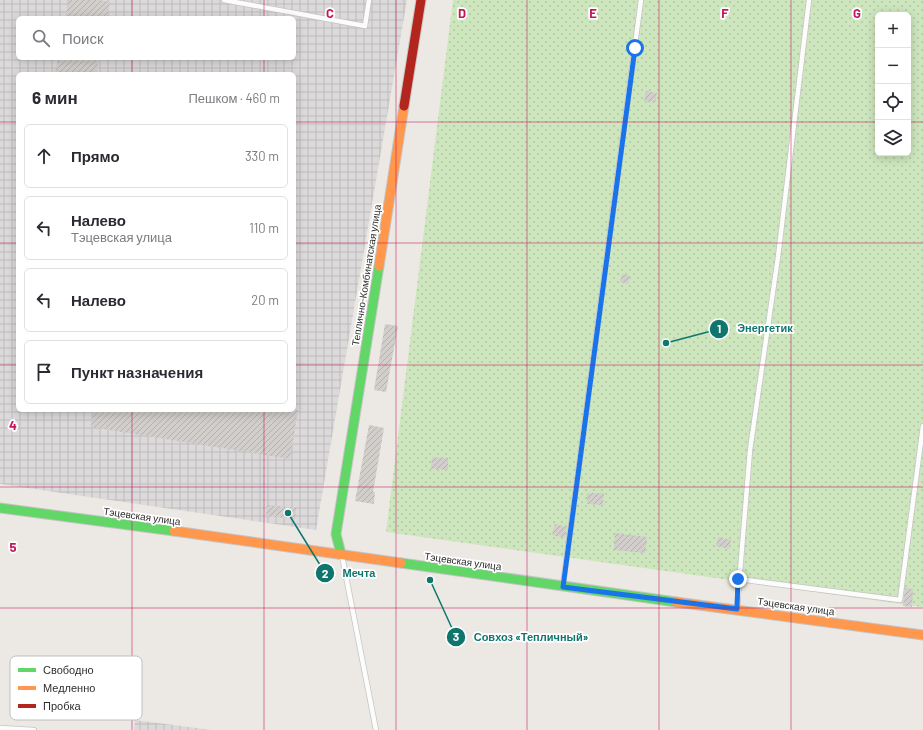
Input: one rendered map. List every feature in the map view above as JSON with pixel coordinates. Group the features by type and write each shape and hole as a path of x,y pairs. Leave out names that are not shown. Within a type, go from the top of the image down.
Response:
{"main road":[{"name":"Теплично-Комбинатская улица","path":"341,554 336,534 421,0"},
{"name":"Тэцевская улица","path":"0,508 341,554 563,587 923,635"}],"lane":[{"path":"224,0 365,26 369,0"},
{"path":"563,587 641,0"},
{"path":"737,609 738,579 750,450 778,257 809,0"},
{"path":"738,579 900,600 923,426"},
{"path":"341,554 376,730"},
{"path":"0,728 34,730"}],"shaded area":[{"path":"0,0 407,0 316,530 0,484"},
{"path":"135,720 212,730 134,730"}],"green space":[{"path":"453,0 923,0 923,607 386,532"}],"building":[{"path":"69,0 99,0 110,2 107,16 65,16"},
{"path":"58,60 99,60 96,72 55,72"},
{"path":"646,91 657,93 655,103 644,101"},
{"path":"622,274 630,276 628,284 620,282"},
{"path":"385,324 398,326 386,392 374,390"},
{"path":"296,410 298,410 290,459 91,427 93,412 296,412"},
{"path":"369,425 384,428 373,492 375,492 374,504 355,501"},
{"path":"432,457 448,458 448,470 431,469"},
{"path":"587,493 604,493 603,505 587,504"},
{"path":"267,505 296,508 295,519 266,516"},
{"path":"555,524 567,527 565,538 552,535"},
{"path":"615,533 647,537 645,553 614,550"},
{"path":"718,537 731,540 729,549 716,546"},
{"path":"905,588 913,589 912,607 903,606"}],"traffic: fast":[{"path":"341,554 336,534 379,266"},
{"path":"0,508 174,531"},
{"path":"401,563 676,602"}],"traffic: slow":[{"path":"379,266 404,106"},
{"path":"174,531 401,563"},
{"path":"676,602 923,635"}],"traffic: jam":[{"path":"404,106 421,0"}],"place":[{"name":"Энергетик","path":"666,343"},
{"name":"Мечта","path":"288,513"},
{"name":"Совхоз «Тепличный»","path":"430,580"}],"route":[{"path":"635,48 563,587 737,609 738,579"}]}
